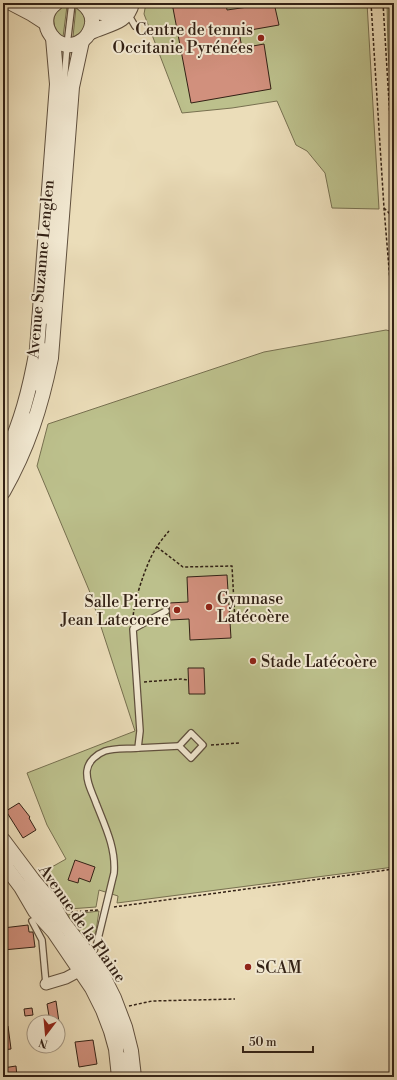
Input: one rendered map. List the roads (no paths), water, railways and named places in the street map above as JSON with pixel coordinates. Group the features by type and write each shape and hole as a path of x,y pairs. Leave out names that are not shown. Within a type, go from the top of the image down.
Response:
{"street":[{"path":"11,3 25,6 55,4"},
{"path":"46,23 46,17 49,10 55,4"},
{"path":"25,6 46,23"},
{"path":"85,6 101,14 113,13 129,7"},
{"name":"Avenue Suzanne Lenglen","path":"3,492 25,449 38,415 51,358 72,87 85,37 92,21 85,6"},
{"path":"52,38 62,44 75,44 102,26 119,22 129,7"},
{"name":"Avenue Suzanne Lenglen","path":"3,460 11,445 23,411 30,387 37,349 56,84 52,38 47,29 46,23"},
{"name":"Avenue de la Plaine","path":"3,840 50,900 63,922 105,980 120,1012 131,1051 134,1077"},
{"name":"Avenue de la Plaine","path":"3,863 21,887 35,911 54,932 81,970 98,999 111,1031 116,1049 119,1077"},
{"path":"46,984 66,978 81,970"}],"lane":[{"path":"46,326 67,45 72,3"},
{"path":"129,7 135,26"},
{"path":"35,395 42,367 44,341"},
{"path":"3,476 18,446 30,413"},
{"path":"138,748 140,731 133,629 166,611"},
{"path":"89,956 93,953 97,943 114,873 115,862 113,850 87,780 87,769 90,762 95,756 105,751 179,746 191,733 203,745 191,758 179,746"},
{"path":"3,852 16,870"},
{"path":"20,876 99,984 108,1002 120,1036 126,1077"},
{"path":"32,921 42,940 46,984"}],"place":[{"name":"Centre de tennis Occitanie Pyrénées","path":"261,38"},
{"name":"Gymnase Latécoère","path":"209,607"},
{"name":"Salle Pierre Jean Latecoere","path":"177,610"},
{"name":"Stade Latécoère","path":"253,661"},
{"name":"SCAM","path":"248,967"}]}
